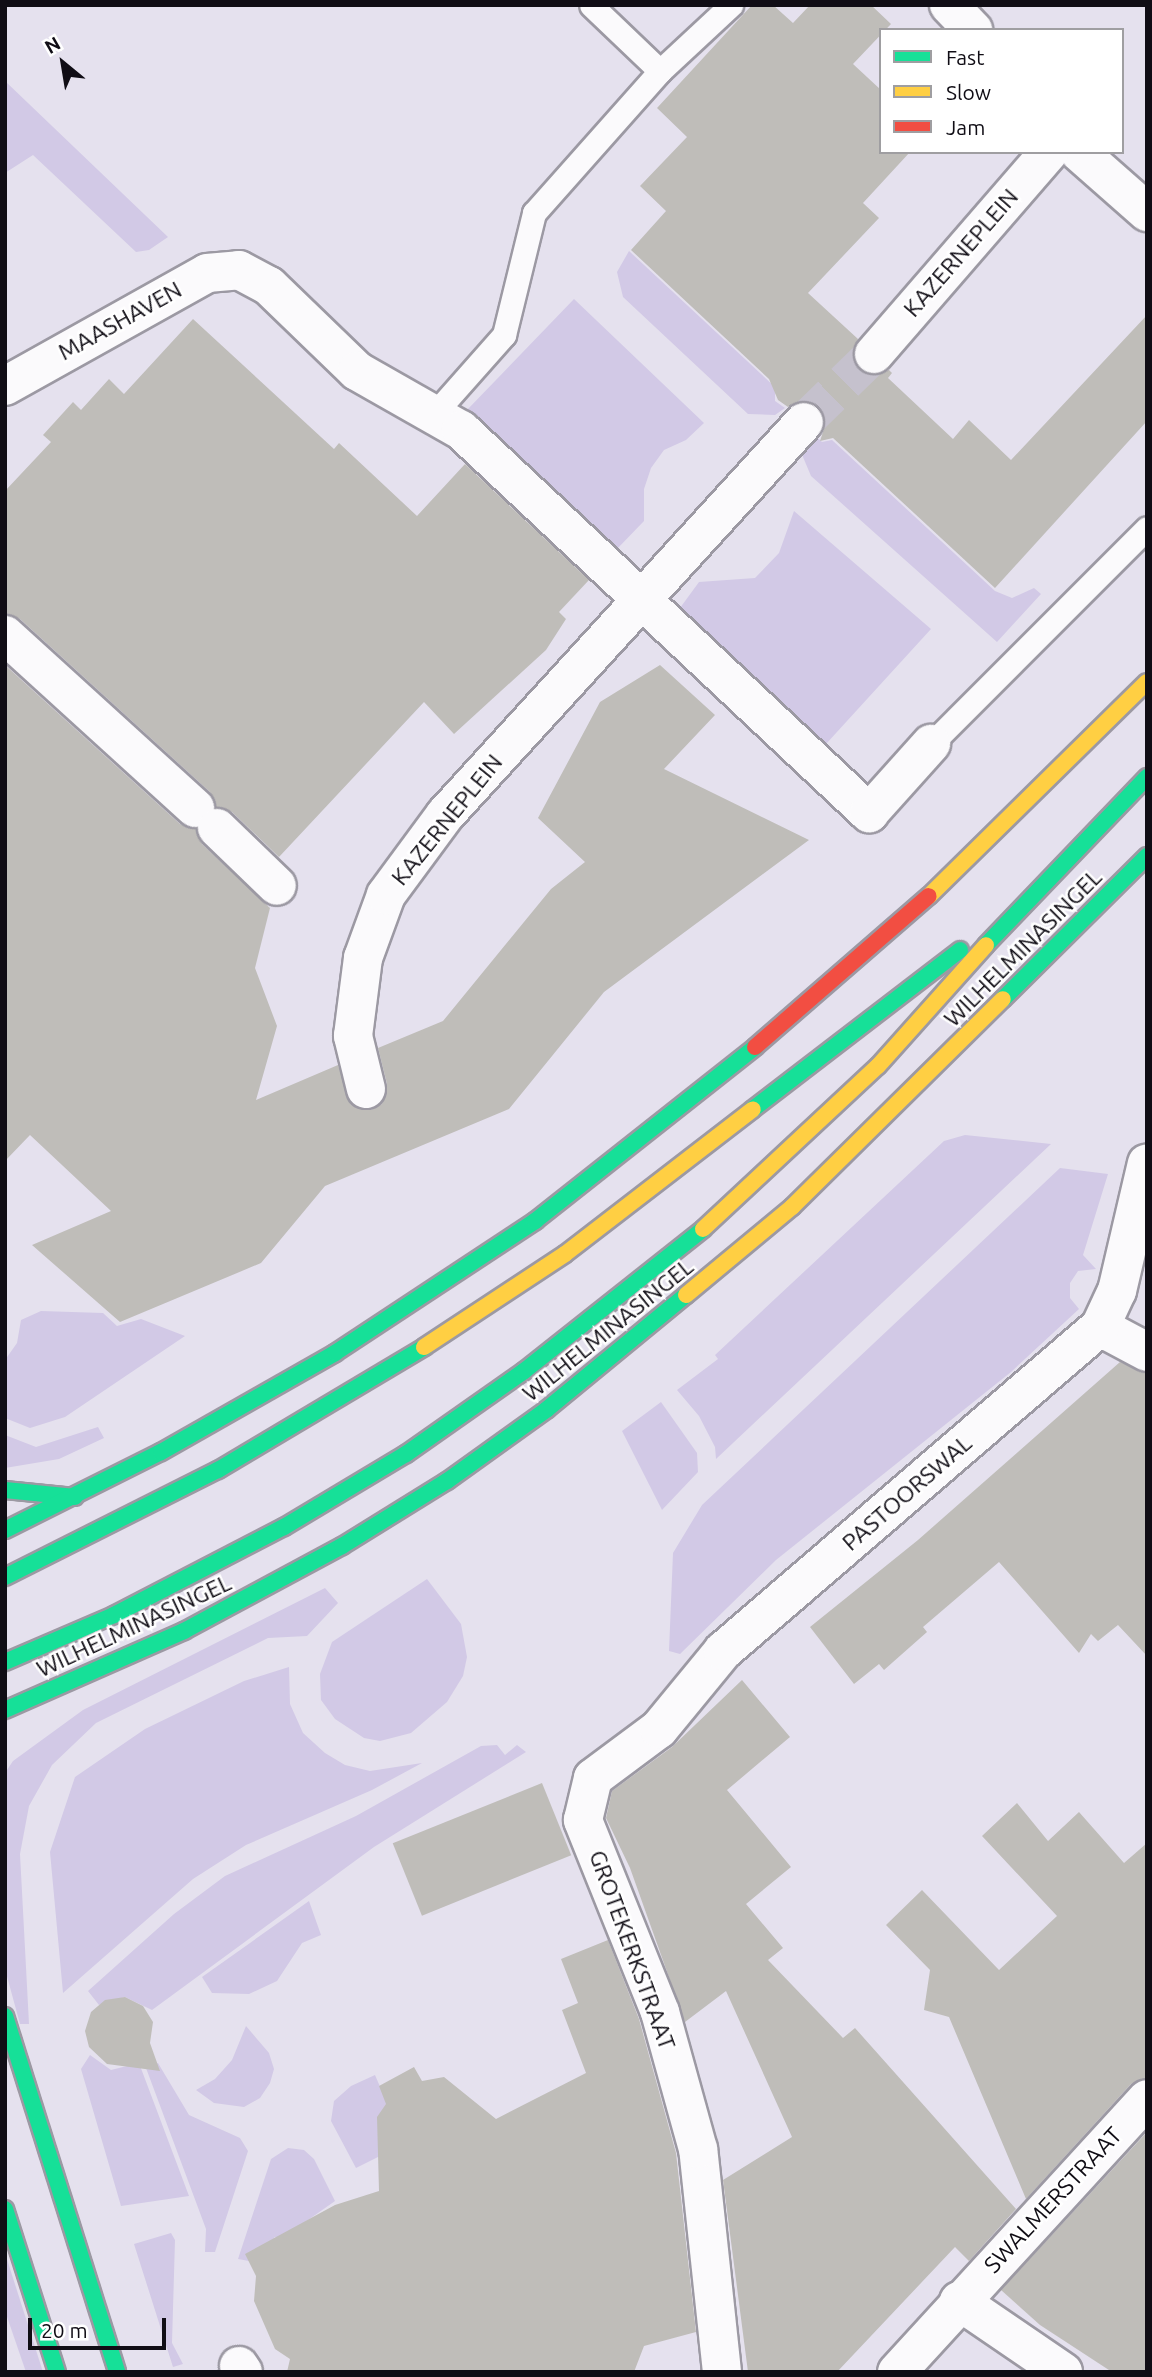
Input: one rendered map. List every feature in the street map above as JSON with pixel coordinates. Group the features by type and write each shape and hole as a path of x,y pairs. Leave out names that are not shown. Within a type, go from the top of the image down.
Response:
{"main road":[{"path":"5,1531 77,1497 335,1353 535,1221 792,1017 926,899 1147,682"},
{"name":"WILHELMINASINGEL","path":"5,1662 114,1615 284,1527 476,1407 714,1220 788,1153 878,1066 1026,901 1147,777"},
{"name":"WILHELMINASINGEL","path":"5,1710 184,1631 342,1546 447,1481 601,1369 792,1207 1147,856"},
{"name":"WILHELMINASINGEL","path":"5,1577 218,1470 445,1335 565,1254 1026,901"},
{"path":"5,1490 77,1497"},
{"path":"27,1718 54,1690"},
{"path":"5,2016 117,2372"},
{"path":"5,2209 57,2372"}],"street":[{"path":"949,5 971,28"},
{"name":"KAZERNEPLEIN","path":"874,354 1047,154"},
{"path":"1081,154 1147,212"},
{"name":"MAASHAVEN","path":"5,386 207,272 240,270 269,286 357,371 434,414"},
{"path":"434,414 461,430 642,596 869,813 931,744"},
{"name":"KAZERNEPLEIN","path":"366,1089 353,1036 363,958 386,895 445,815 642,596 804,422"},
{"path":"5,635 277,886"},
{"name":"PASTOORSWAL","path":"593,1778 659,1729 723,1651 1100,1327 1117,1291 1147,1163"},
{"path":"1100,1327 1147,1352"},
{"name":"GROTEKERKSTRAAT","path":"593,1778 583,1820 660,2012 698,2149 722,2372"},
{"name":"SWALMERSTRAAT","path":"897,2372 959,2301 1147,2099"},
{"path":"959,2301 1063,2372"}],"lane":[{"path":"590,5 660,71"},
{"path":"434,414 504,335 534,213 660,71 731,5"},
{"path":"931,744 1147,528"}],"shaded area":[{"path":"5,81 168,237 149,250 136,252 33,155 5,173"},
{"path":"629,251 775,387 775,401 785,408 775,415 748,414 623,297 617,272"},
{"path":"574,299 704,423 686,440 664,450 651,468 644,489 644,521 616,550 467,410"},
{"path":"809,430 822,442 832,440 995,591 1012,598 1034,588 1041,594 997,642 811,476 803,457 802,444"},
{"path":"794,511 931,629 826,744 680,608 699,582 755,578 779,553"},
{"path":"965,1135 1051,1144 716,1459 715,1447 699,1416 677,1390 718,1359 715,1355 944,1141"},
{"path":"1060,1168 1108,1174 1083,1255 1096,1269 1078,1271 1070,1283 1070,1298 1079,1309 1011,1372 776,1560 680,1654 669,1651 673,1553 702,1505"},
{"path":"41,1311 103,1313 117,1326 141,1319 185,1336 65,1417 30,1428 5,1418 5,1360 17,1343 21,1320"},
{"path":"661,1402 697,1453 698,1472 662,1510 622,1431"},
{"path":"98,1427 104,1438 59,1459 5,1468 5,1435 36,1447"},
{"path":"427,1579 461,1624 467,1657 463,1676 447,1702 411,1733 380,1741 364,1738 335,1719 321,1700 320,1674 332,1642"},
{"path":"325,1588 338,1603 307,1636 268,1638 96,1723 52,1765 29,1806 20,1854 29,2024 20,2024 5,1969 5,1773 13,1761 83,1710"},
{"path":"289,1667 290,1704 303,1733 325,1753 345,1765 370,1771 422,1763 372,1790 246,1845 193,1879 63,1993 50,1852 75,1777 145,1729 244,1681"},
{"path":"497,1745 505,1755 517,1745 526,1752 374,1847 152,2010 125,1997 99,2005 88,1991 174,1914 225,1876 356,1816 481,1746"},
{"path":"309,1901 321,1935 302,1943 277,1981 249,1994 212,1993 202,1977"},
{"path":"246,2026 269,2053 274,2069 270,2083 260,2098 244,2107 214,2103 196,2090 215,2079 232,2060"},
{"path":"90,2055 111,2070 139,2063 189,2196 121,2206 81,2069"},
{"path":"158,2063 189,2115 240,2138 248,2151 215,2252 205,2252 206,2229 146,2068"},
{"path":"375,2075 381,2089 387,2087 396,2148 356,2168 331,2121 334,2101 351,2086"},
{"path":"288,2148 304,2150 314,2159 335,2201 281,2239 274,2237 280,2249 249,2261 238,2259 271,2159"},
{"path":"171,2233 175,2240 172,2343 183,2364 173,2367 134,2244"},
{"path":"5,2253 43,2372 26,2372 5,2311"}],"building":[{"path":"752,5 773,5 793,23 810,5 871,5 891,24 887,28 879,28 879,37 853,64 879,88 879,154 908,154 863,203 879,218 808,293 858,339 853,360 860,371 871,376 889,370 892,373 888,378 953,439 969,420 1011,460 1147,315 1147,421 995,588 833,438 820,441 825,426 819,406 808,401 788,407 778,400 769,379 631,250 666,211 640,186 687,137 657,108"},
{"path":"193,319 334,449 339,443 417,516 465,464 589,580 559,612 566,619 546,650 454,734 424,702 279,857 232,812 216,807 210,792 20,619 5,614 5,491 51,442 43,435 73,402 81,410 109,379 124,394"},
{"path":"5,665 180,824 196,829 202,844 270,908 255,968 277,1026 256,1100 338,1065 351,1105 371,1110 382,1104 387,1084 378,1048 443,1021 551,889 585,862 538,818 600,702 660,665 715,715 664,769 809,840 604,992 509,1109 325,1186 261,1263 120,1322 32,1245 111,1211 30,1135 5,1161"},
{"path":"1120,1362 1147,1374 1147,1656 1118,1625 1098,1641 1091,1634 1079,1653 999,1562 923,1627 927,1632 884,1670 879,1664 854,1684 810,1627 918,1540"},
{"path":"742,1680 790,1737 727,1790 791,1867 746,1904 783,1948 768,1960 843,2038 855,2028 1016,2209 969,2261 955,2247 837,2372 748,2372 723,2180 792,2137 726,1991 685,2022 630,1868 606,1818 612,1791 672,1747"},
{"path":"542,1783 571,1855 422,1916 393,1843"},
{"path":"1017,1803 1048,1841 1079,1812 1124,1863 1147,1843 1147,2078 1131,2084 1026,2199 949,2017 924,2010 930,1970 886,1925 922,1890 999,1970 1057,1916 982,1836"},
{"path":"608,1940 639,2019 676,2153 696,2332 644,2346 634,2372 287,2372 290,2359 275,2349 254,2301 256,2276 245,2254 335,2205 379,2191 377,2117 386,2104 379,2086 414,2067 422,2081 444,2077 496,2119 586,2073 562,2010 578,2003 561,1959"},
{"path":"125,1997 143,2006 153,2022 150,2043 160,2071 107,2064 89,2047 85,2031 91,2012 105,2000"},
{"path":"1147,2132 1147,2372 1112,2372 1040,2325 1001,2290"}],"tunnel":[{"path":"804,422 874,354"}],"traffic: fast":[{"path":"986,945 1147,777"},
{"path":"1003,999 1147,856"},
{"path":"753,1109 960,950"},
{"path":"5,1530 161,1452 335,1353 535,1221 755,1047"},
{"path":"5,1662 114,1615 284,1527 406,1454 524,1371 703,1229"},
{"path":"5,1710 184,1631 342,1546 447,1481 546,1410 686,1295"},
{"path":"5,1577 218,1470 424,1347"},
{"path":"5,1490 75,1497"},
{"path":"5,2016 117,2372"},
{"path":"5,2209 57,2372"}],"traffic: slow":[{"path":"929,896 1147,682"},
{"path":"703,1229 878,1066 986,945"},
{"path":"686,1295 792,1207 1003,999"},
{"path":"424,1347 565,1254 753,1109"}],"traffic: jam":[{"path":"755,1047 929,896"}]}
